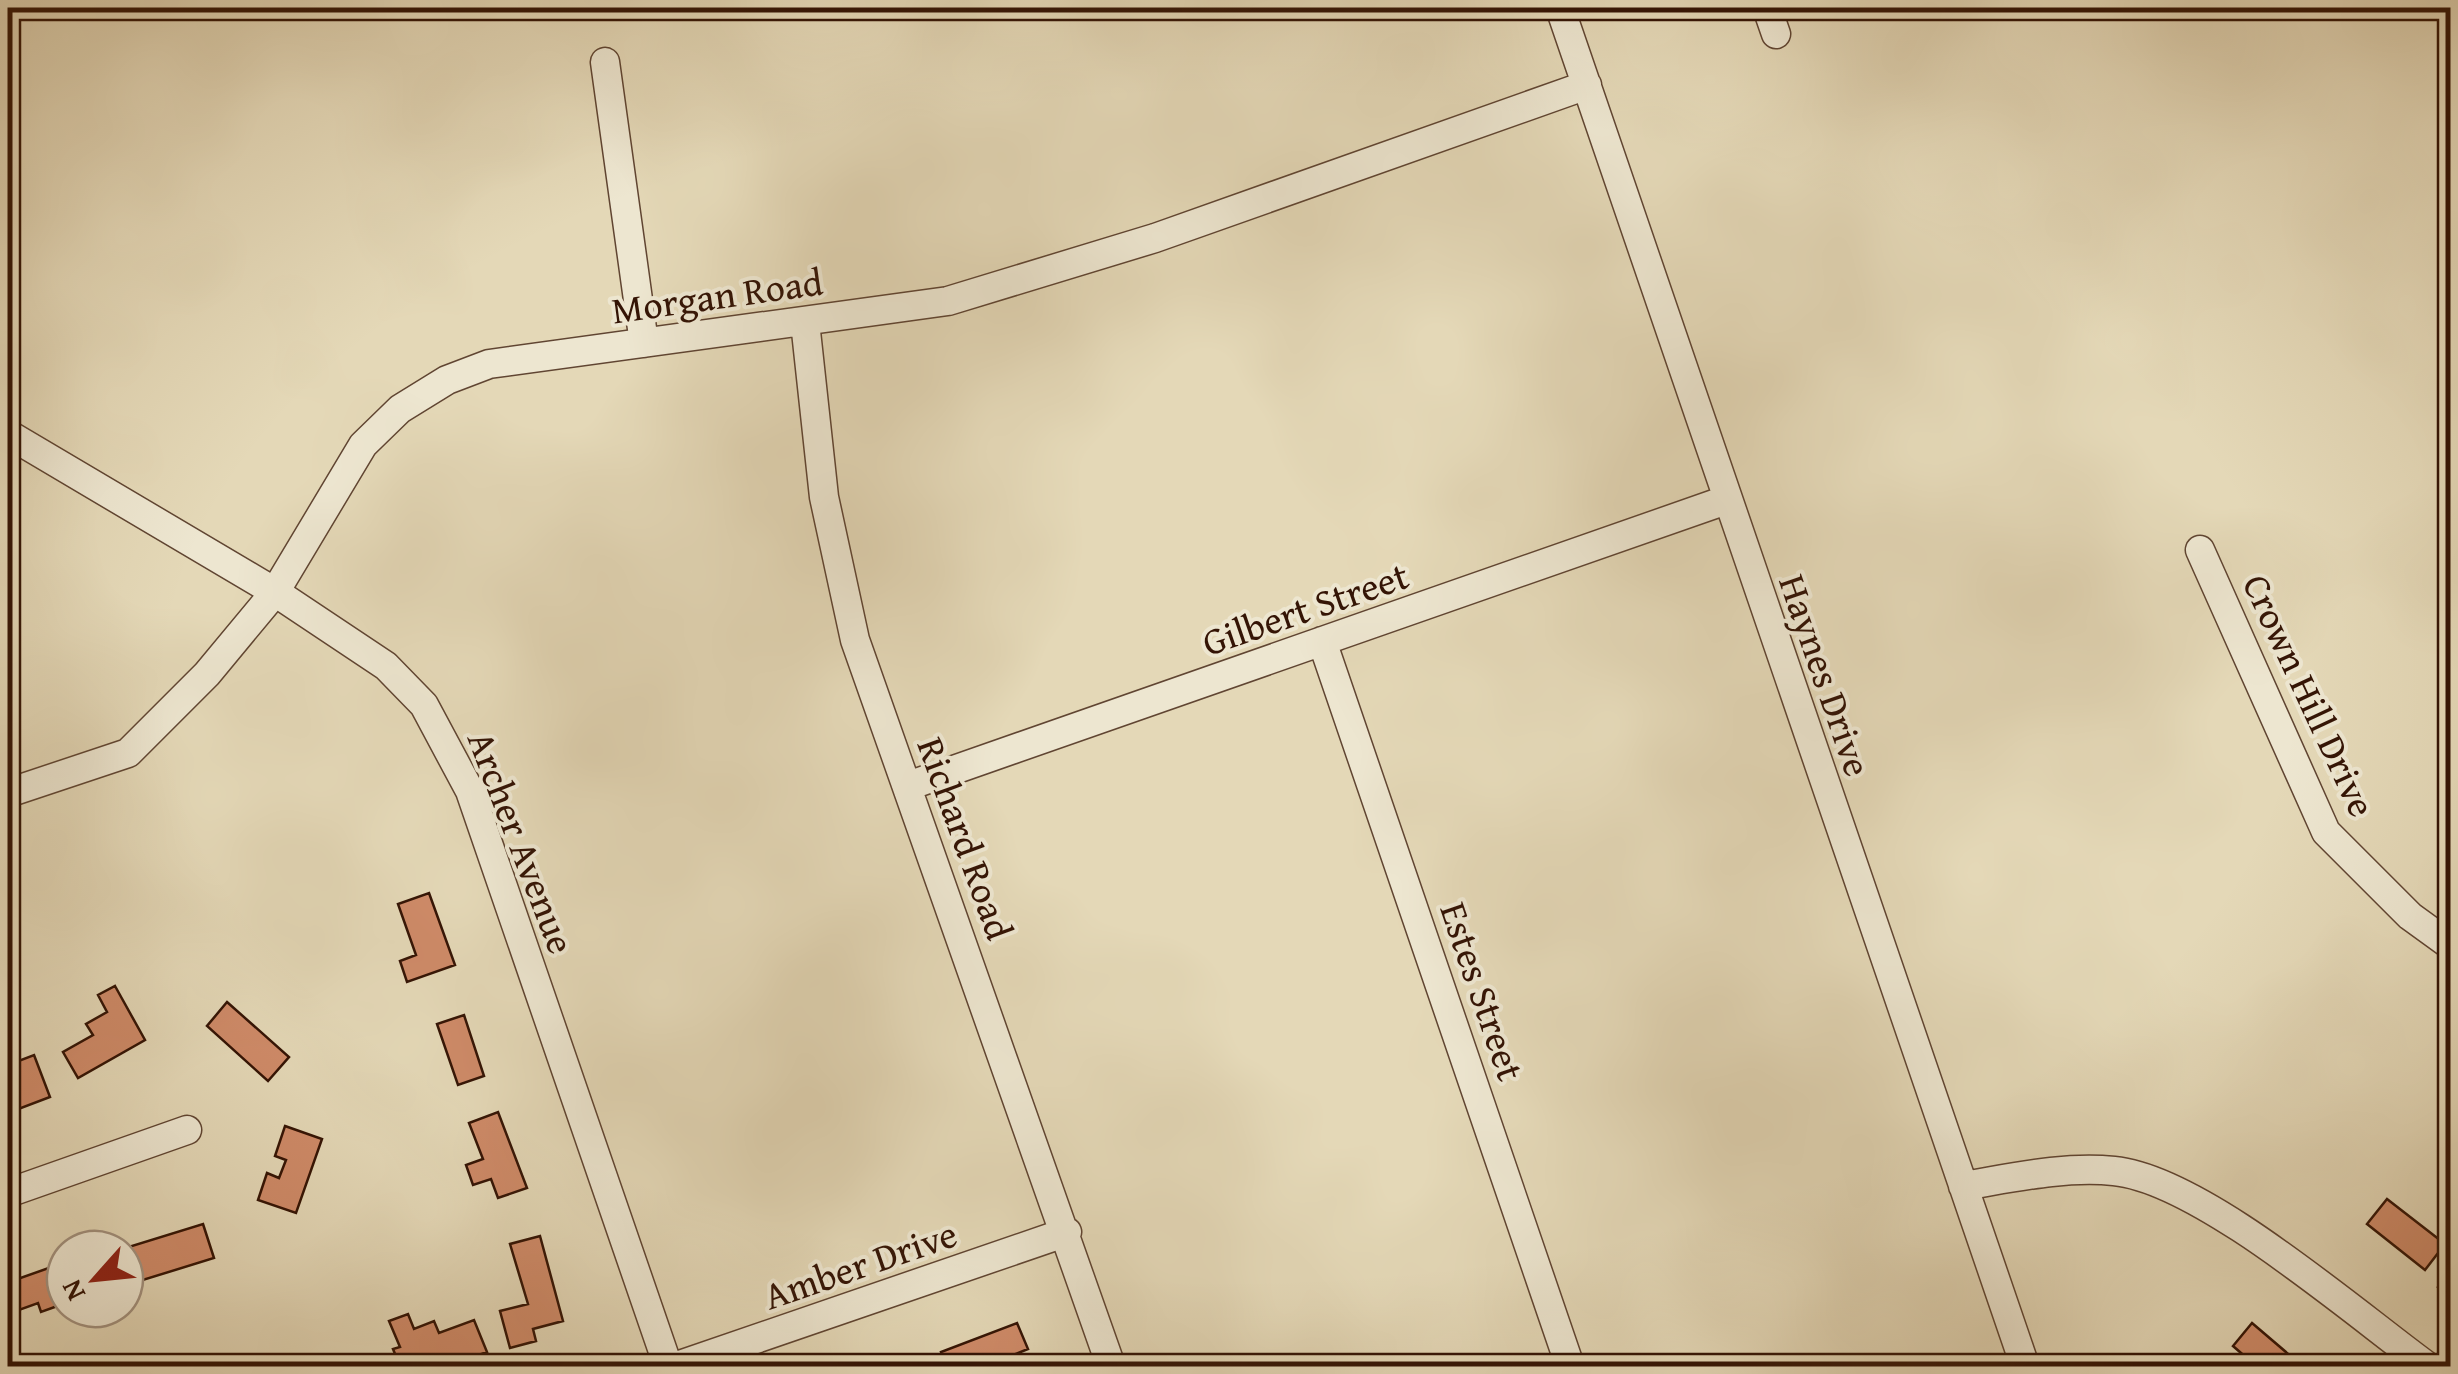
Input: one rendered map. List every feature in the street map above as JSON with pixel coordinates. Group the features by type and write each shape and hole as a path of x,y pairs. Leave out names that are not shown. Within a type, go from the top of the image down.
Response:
{"street":[{"name":"Haynes Drive","path":"1560,8 2025,1366"},
{"path":"606,62 644,343"},
{"name":"Morgan Road","path":"8,793 128,752 207,674 274,592 363,445 400,410 447,380 489,364 948,300 1155,238 1587,85"},
{"name":"Richard Road","path":"805,322 824,498 856,640 1111,1366"},
{"name":"Archer Avenue","path":"8,434 274,592 386,666 424,706 446,740 470,791 668,1366"},
{"name":"Gilbert Street","path":"908,786 1726,500"},
{"name":"Crown Hill Drive","path":"2200,550 2326,832 2410,916 2450,946"},
{"name":"Estes Street","path":"1322,641 1570,1366"},
{"path":"8,1192 188,1130"},
{"path":"1962,1186 2070,1170 2118,1171 2168,1186 2211,1209 2427,1366"},
{"name":"Amber Drive","path":"677,1366 1067,1232"}],"building":[{"path":"429,893 455,965 407,982 400,961 416,955 398,904"},
{"path":"115,986 145,1040 78,1078 63,1052 93,1035 86,1024 107,1012 98,995"},
{"path":"227,1002 289,1057 268,1081 207,1026"},
{"path":"464,1015 484,1076 458,1085 437,1024"},
{"path":"34,1055 50,1097 8,1113 8,1078 12,1077 8,1065"},
{"path":"498,1112 527,1188 498,1198 491,1179 473,1185 466,1165 483,1159 469,1123"},
{"path":"285,1126 322,1139 296,1213 258,1200 267,1173 279,1178 286,1160 275,1156"},
{"path":"2387,1199 2445,1244 2425,1270 2367,1224"},
{"path":"203,1224 214,1258 145,1279 145,1242"},
{"path":"540,1236 563,1321 533,1329 536,1341 510,1348 500,1311 528,1304 510,1244"},
{"path":"45,1269 45,1311 41,1312 38,1303 19,1310 9,1282"},
{"path":"2450,1272 2450,1297 2438,1287"},
{"path":"408,1314 414,1329 434,1321 439,1333 474,1320 487,1352 448,1366 400,1366 393,1349 400,1347 389,1321"},
{"path":"1017,1323 1028,1349 1013,1355 1017,1366 946,1366 941,1352"},
{"path":"2252,1323 2293,1358 2285,1366 2256,1366 2233,1346"}]}
